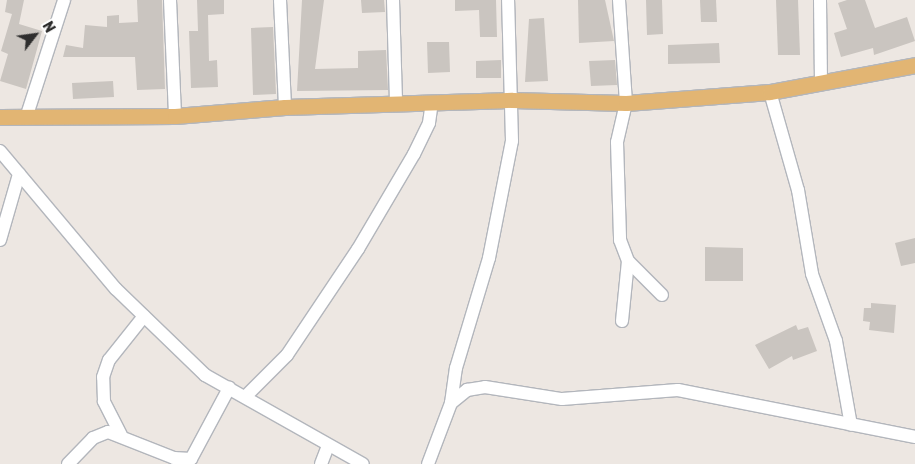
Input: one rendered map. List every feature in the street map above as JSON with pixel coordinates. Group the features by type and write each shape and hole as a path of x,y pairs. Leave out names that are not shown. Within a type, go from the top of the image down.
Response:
{"main road":[{"path":"0,117 175,116 285,107 512,100 626,103 770,92 915,66"}],"street":[{"path":"26,118 64,0"},
{"path":"170,0 175,116"},
{"path":"280,0 285,107"},
{"path":"393,0 396,103"},
{"path":"428,464 451,403 456,368 489,258 512,141 508,0"},
{"path":"619,0 626,103 618,142 620,240 628,260 662,295"},
{"path":"820,0 822,84"},
{"path":"770,92 798,190 812,274 836,341 851,425"},
{"path":"245,397 287,355 358,249 414,154 429,123 432,102"},
{"path":"0,152 144,316 205,374 328,446 364,464"},
{"path":"0,240 19,174"},
{"path":"622,321 628,260"},
{"path":"121,435 104,401 103,377 109,360 144,316"},
{"path":"451,403 467,390 485,387 562,399 678,390 915,436"},
{"path":"68,464 93,438 108,432 121,435 174,458 191,462 229,388"},
{"path":"321,464 328,446"}],"building":[{"path":"7,0 24,0 19,24 42,31 26,89 0,81 8,54 1,51 12,14 5,12"},
{"path":"137,0 162,0 165,89 137,90 135,57 63,57 66,45 83,48 85,25 107,27 107,16 119,15 119,23 138,22"},
{"path":"197,0 224,0 224,14 208,15 209,61 217,60 218,87 191,88 189,31 198,31"},
{"path":"302,0 324,0 315,69 358,68 358,51 386,50 388,90 297,91"},
{"path":"361,0 384,0 385,12 362,13"},
{"path":"455,0 496,0 497,37 480,37 479,10 455,11"},
{"path":"578,0 605,0 614,41 579,43"},
{"path":"646,0 662,0 663,34 647,35"},
{"path":"700,0 716,0 717,22 701,22"},
{"path":"776,0 798,0 800,55 778,55"},
{"path":"847,0 865,0 875,28 907,17 915,41 874,55 873,48 841,57 834,33 847,29 838,3"},
{"path":"544,18 548,81 525,82 529,19"},
{"path":"273,27 276,94 253,95 251,28"},
{"path":"427,42 449,42 450,72 428,73"},
{"path":"719,43 720,63 668,64 668,45"},
{"path":"501,60 501,78 476,78 476,61"},
{"path":"615,60 617,85 591,86 589,61"},
{"path":"113,81 114,97 73,99 72,83"},
{"path":"915,238 915,263 901,266 895,243"},
{"path":"705,247 743,248 743,281 705,281"},
{"path":"871,303 896,305 894,333 869,330 870,322 863,321 864,308 871,308"},
{"path":"796,325 798,330 808,327 817,351 793,360 792,356 769,369 755,345"}]}
